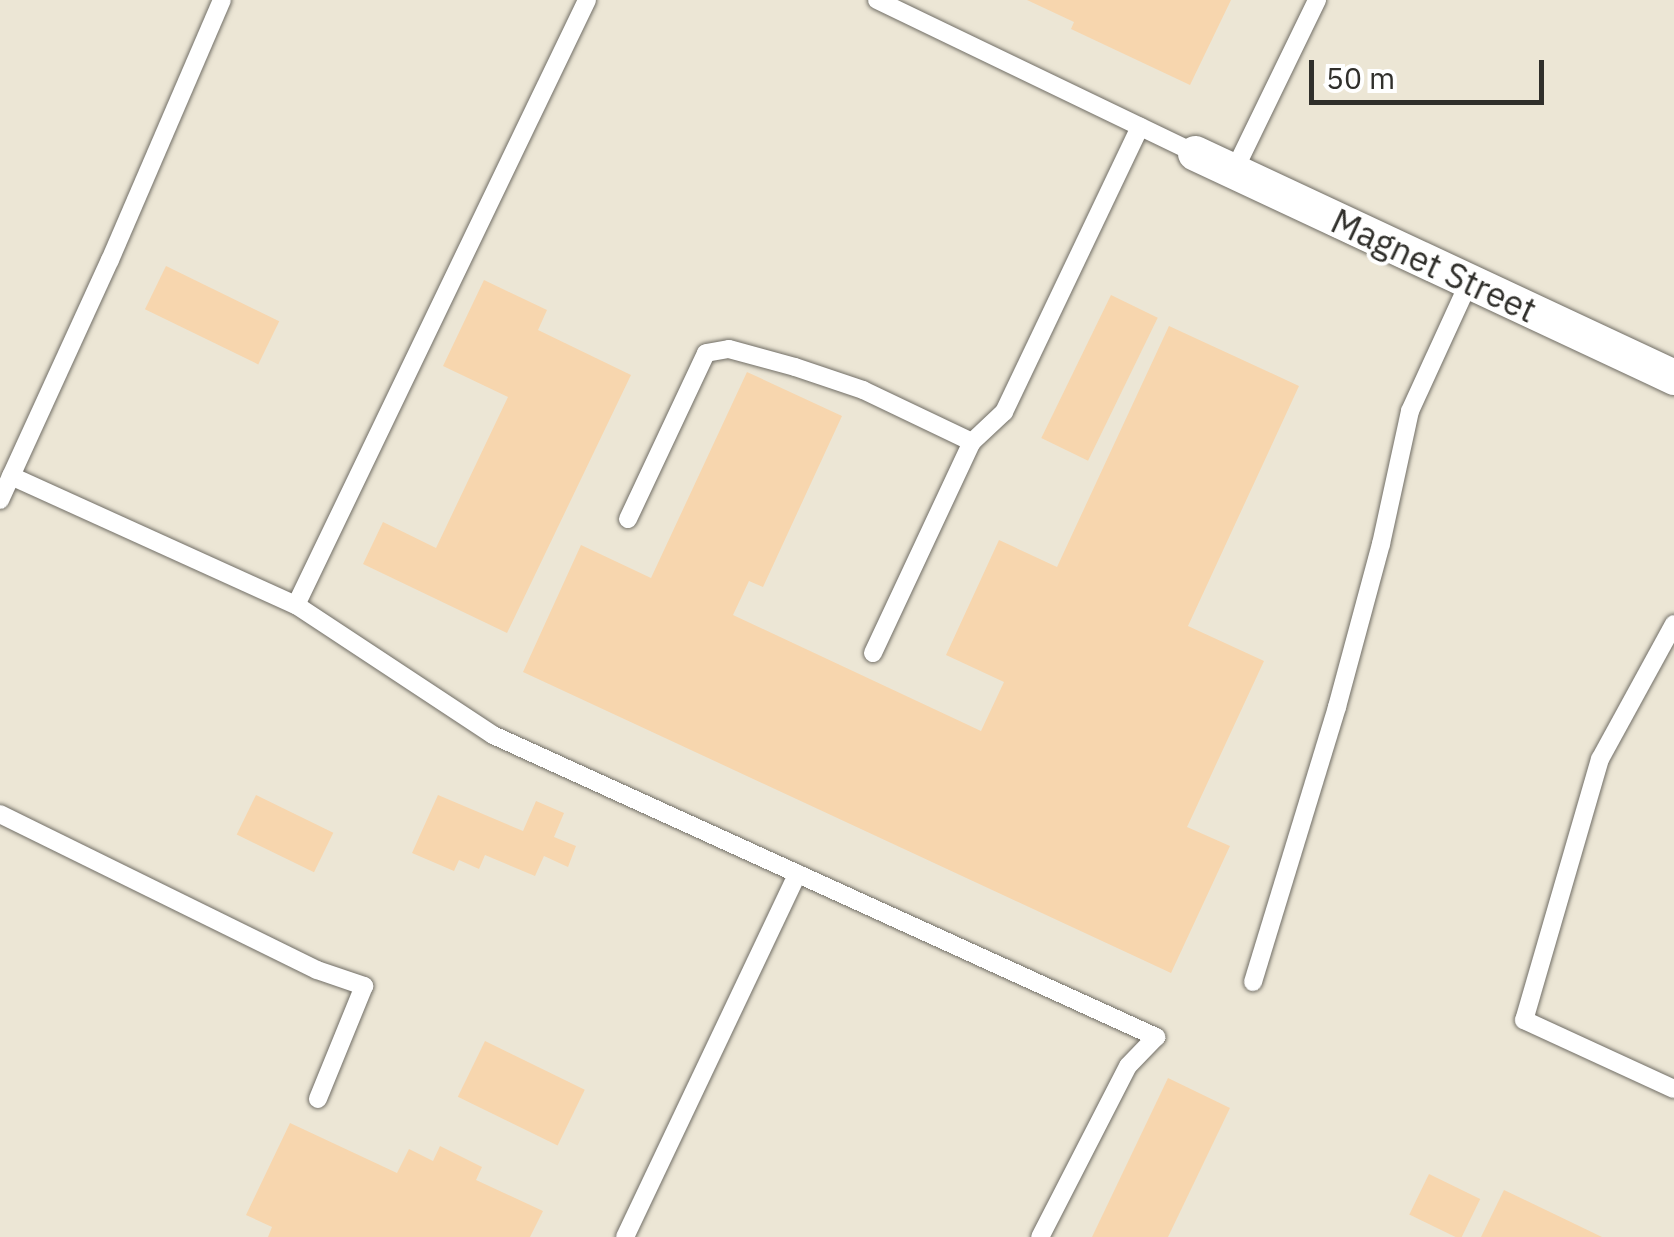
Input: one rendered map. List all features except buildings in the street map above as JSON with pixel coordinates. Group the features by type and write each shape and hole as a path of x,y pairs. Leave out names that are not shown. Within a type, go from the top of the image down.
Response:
{"street":[{"name":"Magnet Street","path":"1195,153 1674,377"}],"lane":[{"path":"0,500 110,260 222,0"},
{"path":"296,605 587,0"},
{"path":"876,0 1195,153"},
{"path":"1234,171 1317,0"},
{"path":"873,653 972,442 1004,412 1140,127"},
{"path":"1253,982 1337,706 1410,412 1469,282"},
{"path":"628,520 706,353 728,348 863,390 972,442"},
{"path":"11,476 296,605 492,735 1156,1037 1128,1066 1040,1237"},
{"path":"1674,624 1600,759 1524,1020 1674,1089"},
{"path":"0,814 317,970 364,986 318,1098"},
{"path":"625,1237 798,874"}],"shaded area":[{"path":"0,0 1674,0 1674,1237 0,1237"}]}
